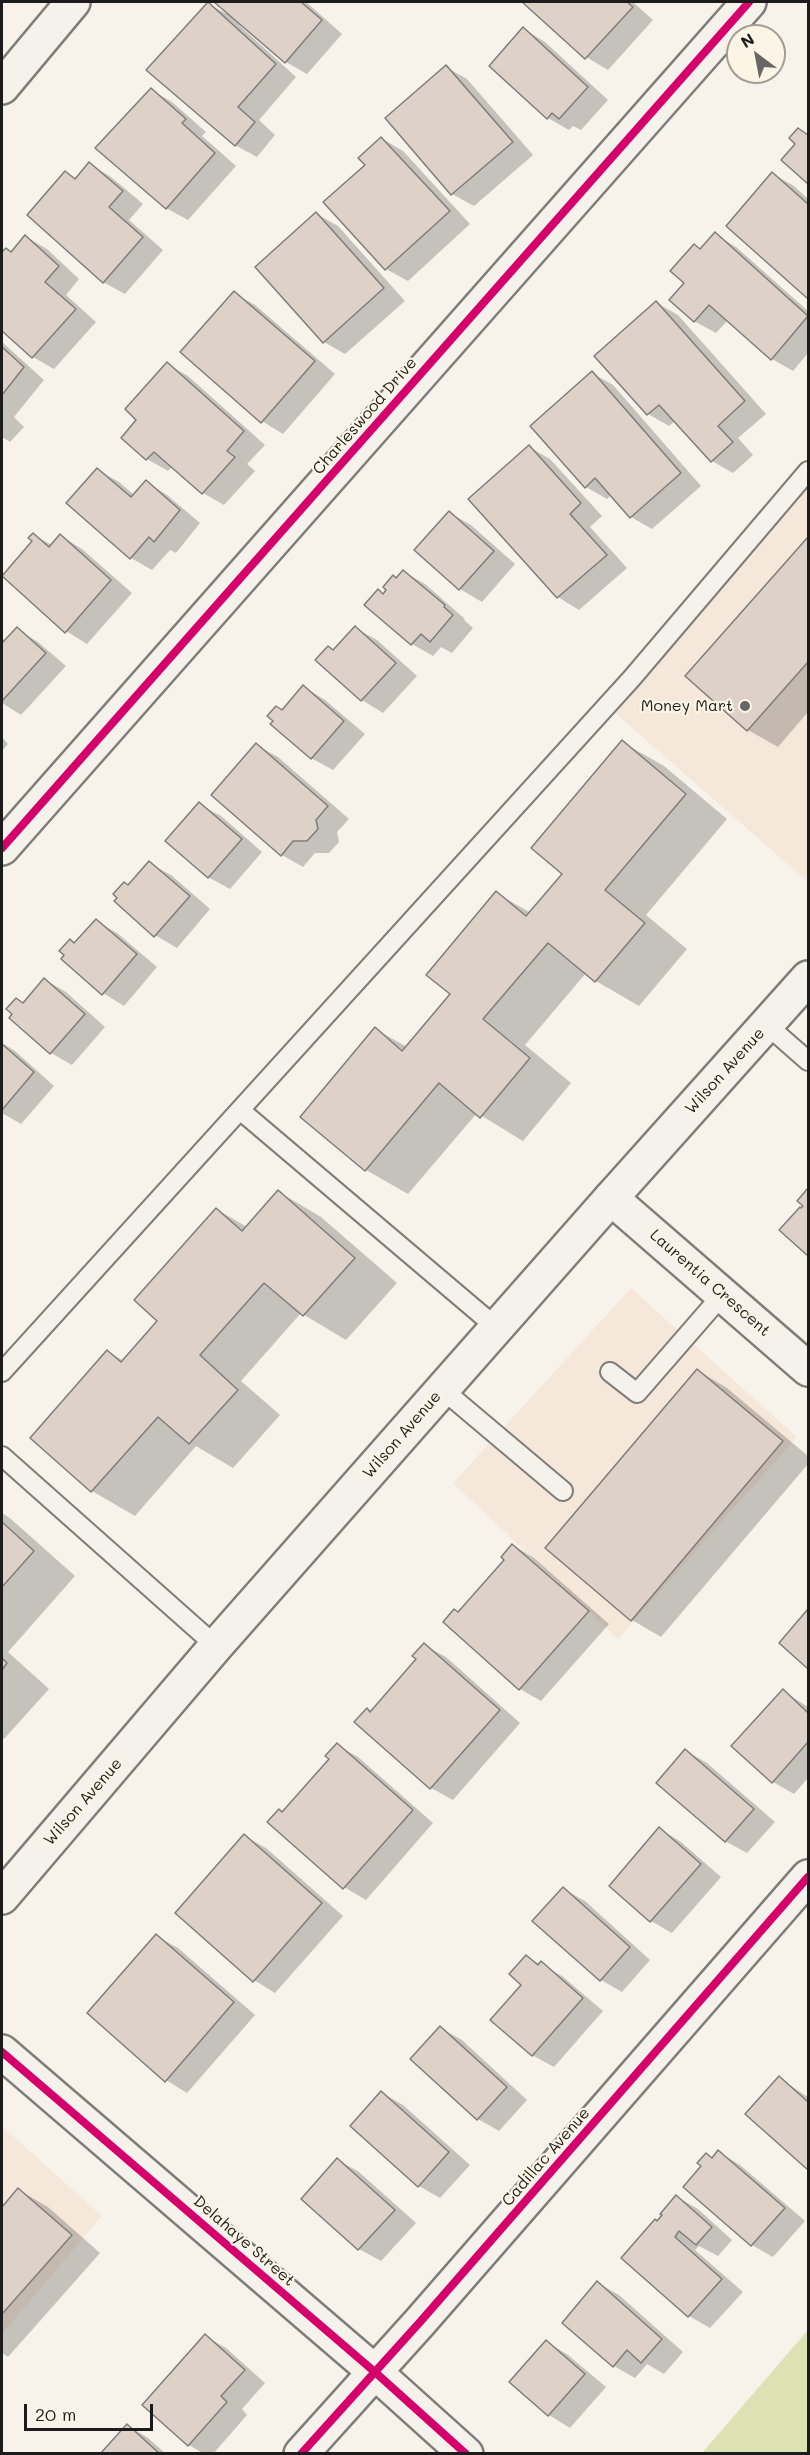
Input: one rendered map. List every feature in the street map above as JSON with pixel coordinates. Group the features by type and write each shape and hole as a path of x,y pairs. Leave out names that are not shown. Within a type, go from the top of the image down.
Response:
{"street":[{"path":"2,87 70,2"},
{"name":"Charleswood Drive","path":"2,848 749,2"},
{"name":"Wilson Avenue","path":"2,1897 216,1646 808,978"},
{"name":"Laurentia Crescent","path":"611,1198 808,1368"},
{"name":"Cadillac Avenue","path":"301,2454 376,2373 808,1877"},
{"name":"Delahaye Street","path":"2,2052 376,2373 466,2454"}],"lane":[{"path":"2,1372 632,678 808,471"},
{"path":"767,1025 808,1060"},
{"path":"240,1110 497,1328"},
{"path":"610,1372 637,1394 723,1294"},
{"path":"442,1389 563,1491"},
{"path":"2,1456 216,1646"}],"shaded area":[{"path":"808,479 808,882 606,705"},
{"path":"631,1288 797,1437 618,1639 453,1483"},
{"path":"2,2126 102,2216 2,2334"}],"green space":[{"path":"808,2330 808,2453 702,2453"}],"building":[{"path":"208,2 276,64 238,107 255,122 235,146 146,70"},
{"path":"214,2 301,2 322,20 285,63"},
{"path":"522,2 627,2 633,7 585,59"},
{"path":"523,27 588,87 559,119 552,113 547,119 489,66"},
{"path":"446,65 513,142 451,195 385,118"},
{"path":"151,88 186,119 182,123 215,153 166,209 95,148"},
{"path":"798,128 808,135 808,184 781,160 795,144 789,138"},
{"path":"381,137 450,211 385,270 323,202 365,165 358,158"},
{"path":"89,162 123,191 109,207 143,237 103,283 27,215 65,171 75,179"},
{"path":"772,172 808,204 808,299 726,226"},
{"path":"316,212 384,288 323,343 255,267"},
{"path":"715,232 808,316 771,360 709,305 694,322 669,300 684,283 670,271 694,244 700,249"},
{"path":"25,235 59,266 45,282 76,309 32,358 2,331 2,252 6,248 11,252"},
{"path":"234,291 315,361 261,423 180,352"},
{"path":"656,301 745,401 718,426 733,442 711,462 659,405 647,415 594,356"},
{"path":"2,347 24,367 2,395"},
{"path":"167,362 244,431 227,451 235,457 202,494 154,452 146,460 121,438 136,420 125,409"},
{"path":"592,371 681,473 630,518 595,478 585,488 530,426"},
{"path":"529,445 581,503 570,514 607,555 557,598 468,499"},
{"path":"97,468 131,497 146,480 180,510 154,542 149,537 130,559 66,503"},
{"path":"449,511 494,551 459,590 414,550"},
{"path":"33,533 49,547 60,534 111,580 65,633 2,576 32,541 28,538"},
{"path":"808,537 808,662 747,731 685,676"},
{"path":"403,570 445,605 444,607 453,615 430,642 421,634 411,645 364,605 378,589 383,594 386,590 383,587 393,575 396,578"},
{"path":"355,626 396,663 361,701 315,660 328,646 333,650"},
{"path":"17,627 46,653 2,701 2,643"},
{"path":"303,685 344,721 311,759 270,724 273,721 267,716 276,706 282,710"},
{"path":"622,740 686,794 605,890 645,923 595,982 548,943 483,1019 530,1058 480,1118 439,1083 365,1171 300,1117 375,1027 402,1051 450,994 426,975 496,891 526,916 562,874 531,848"},
{"path":"256,743 328,806 316,820 318,829 307,841 293,841 281,856 211,795"},
{"path":"199,802 242,839 208,878 165,841"},
{"path":"149,861 190,896 154,937 114,901 117,898 113,894 124,882 128,885"},
{"path":"96,919 137,954 102,995 61,959 64,955 59,951 70,939 74,943"},
{"path":"44,978 85,1014 50,1054 9,1018 12,1014 6,1009 16,998 23,1003"},
{"path":"2,1044 34,1072 2,1110"},
{"path":"808,1188 808,1256 779,1230 803,1206 797,1201"},
{"path":"278,1190 355,1258 303,1316 264,1283 200,1355 238,1390 189,1444 158,1417 91,1492 30,1438 107,1350 121,1362 157,1321 134,1300 216,1208 242,1231"},
{"path":"697,1369 783,1441 631,1621 545,1548"},
{"path":"2,1522 34,1551 2,1587"},
{"path":"512,1544 589,1611 519,1690 443,1622 454,1609 458,1612 504,1560 501,1557"},
{"path":"808,1609 808,1669 779,1643"},
{"path":"424,1643 500,1710 430,1789 354,1722 367,1708 370,1712 416,1659 412,1656"},
{"path":"2,1658 7,1663 2,1670"},
{"path":"783,1689 808,1713 808,1742 772,1783 731,1746"},
{"path":"337,1743 413,1810 343,1889 267,1822 279,1809 282,1812 329,1759 325,1756"},
{"path":"685,1749 754,1809 725,1842 656,1783"},
{"path":"659,1827 701,1864 650,1922 609,1886"},
{"path":"244,1834 322,1903 253,1982 175,1913"},
{"path":"563,1887 630,1947 600,1981 532,1921"},
{"path":"156,1934 234,2002 165,2082 87,2013"},
{"path":"526,1955 538,1965 541,1961 583,1998 532,2056 490,2020 521,1985 509,1974"},
{"path":"440,2026 507,2087 477,2120 410,2059"},
{"path":"779,2076 808,2102 808,2170 745,2114"},
{"path":"381,2091 449,2152 418,2187 350,2126"},
{"path":"718,2150 785,2208 751,2246 683,2187 701,2166 697,2163 706,2153 712,2158"},
{"path":"337,2158 395,2210 358,2250 301,2199"},
{"path":"18,2188 72,2235 2,2314 2,2207"},
{"path":"676,2195 712,2227 696,2245 679,2231 675,2237 722,2279 688,2317 621,2258 655,2219 657,2221"},
{"path":"597,2281 662,2339 641,2363 627,2350 613,2367 562,2323"},
{"path":"205,2334 245,2370 221,2396 227,2402 188,2446 142,2405"},
{"path":"546,2340 585,2374 548,2416 509,2382"},
{"path":"127,2424 160,2454 100,2454"}],"cycle path":[{"path":"2,848 749,2"},
{"path":"301,2454 420,2322 808,1877"},
{"path":"2,2052 376,2373 466,2454"}],"place":[{"name":"Money Mart","path":"745,706"}]}
